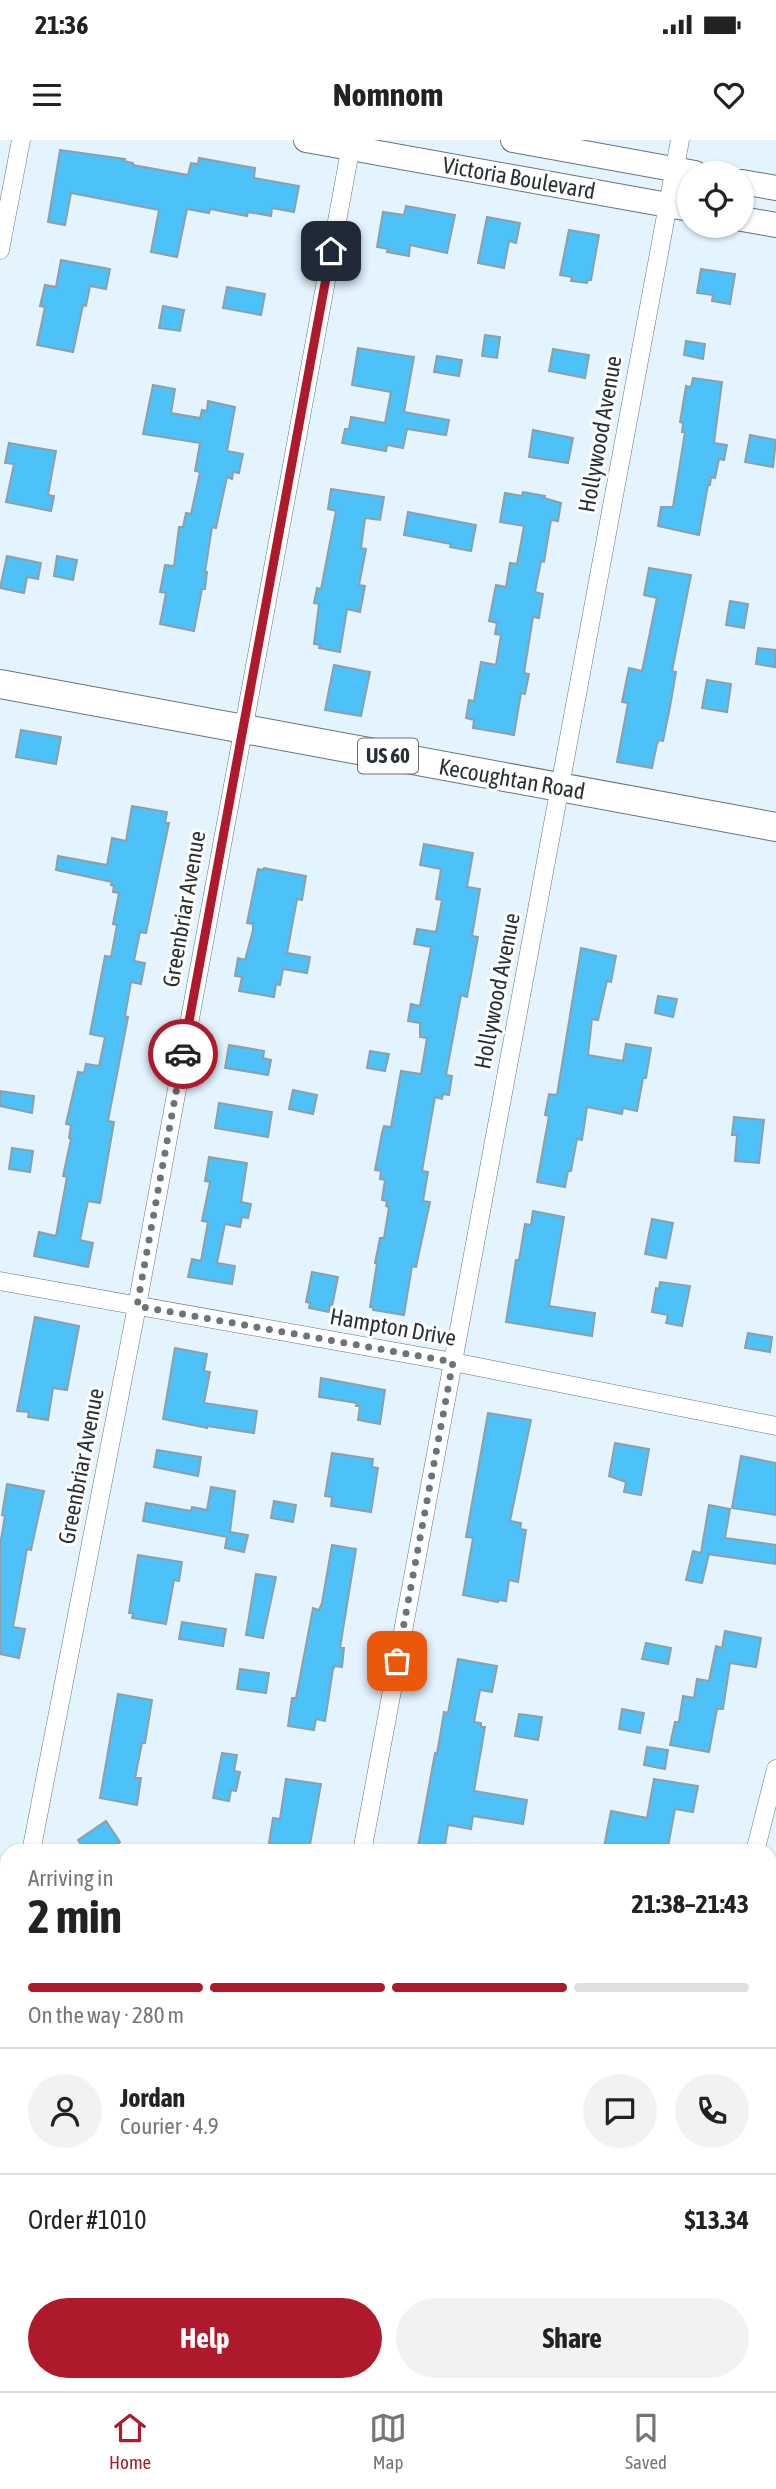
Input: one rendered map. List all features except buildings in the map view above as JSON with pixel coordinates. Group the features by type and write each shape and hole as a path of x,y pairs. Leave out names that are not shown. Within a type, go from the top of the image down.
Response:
{"main road":[{"name":"Victoria Boulevard","path":"306,140 351,144 677,206"},
{"name":"Victoria Boulevard","path":"513,140 677,170"},
{"path":"754,184 776,188"},
{"path":"754,221 776,225"},
{"name":"Kecoughtan Road","path":"0,684 776,827"}],"street":[{"path":"0,250 21,140"},
{"name":"Hollywood Avenue","path":"680,140 683,161"},
{"name":"Greenbriar Avenue","path":"33,1844 137,1306 351,144"},
{"name":"Hollywood Avenue","path":"363,1844 561,787 677,216"},
{"name":"Hampton Drive","path":"0,1281 453,1362 776,1426"},
{"path":"757,1844 776,1769"}],"way so far":[{"path":"183,1054 137,1306 453,1362 397,1661"}],"route":[{"path":"183,1054 331,251"}]}
